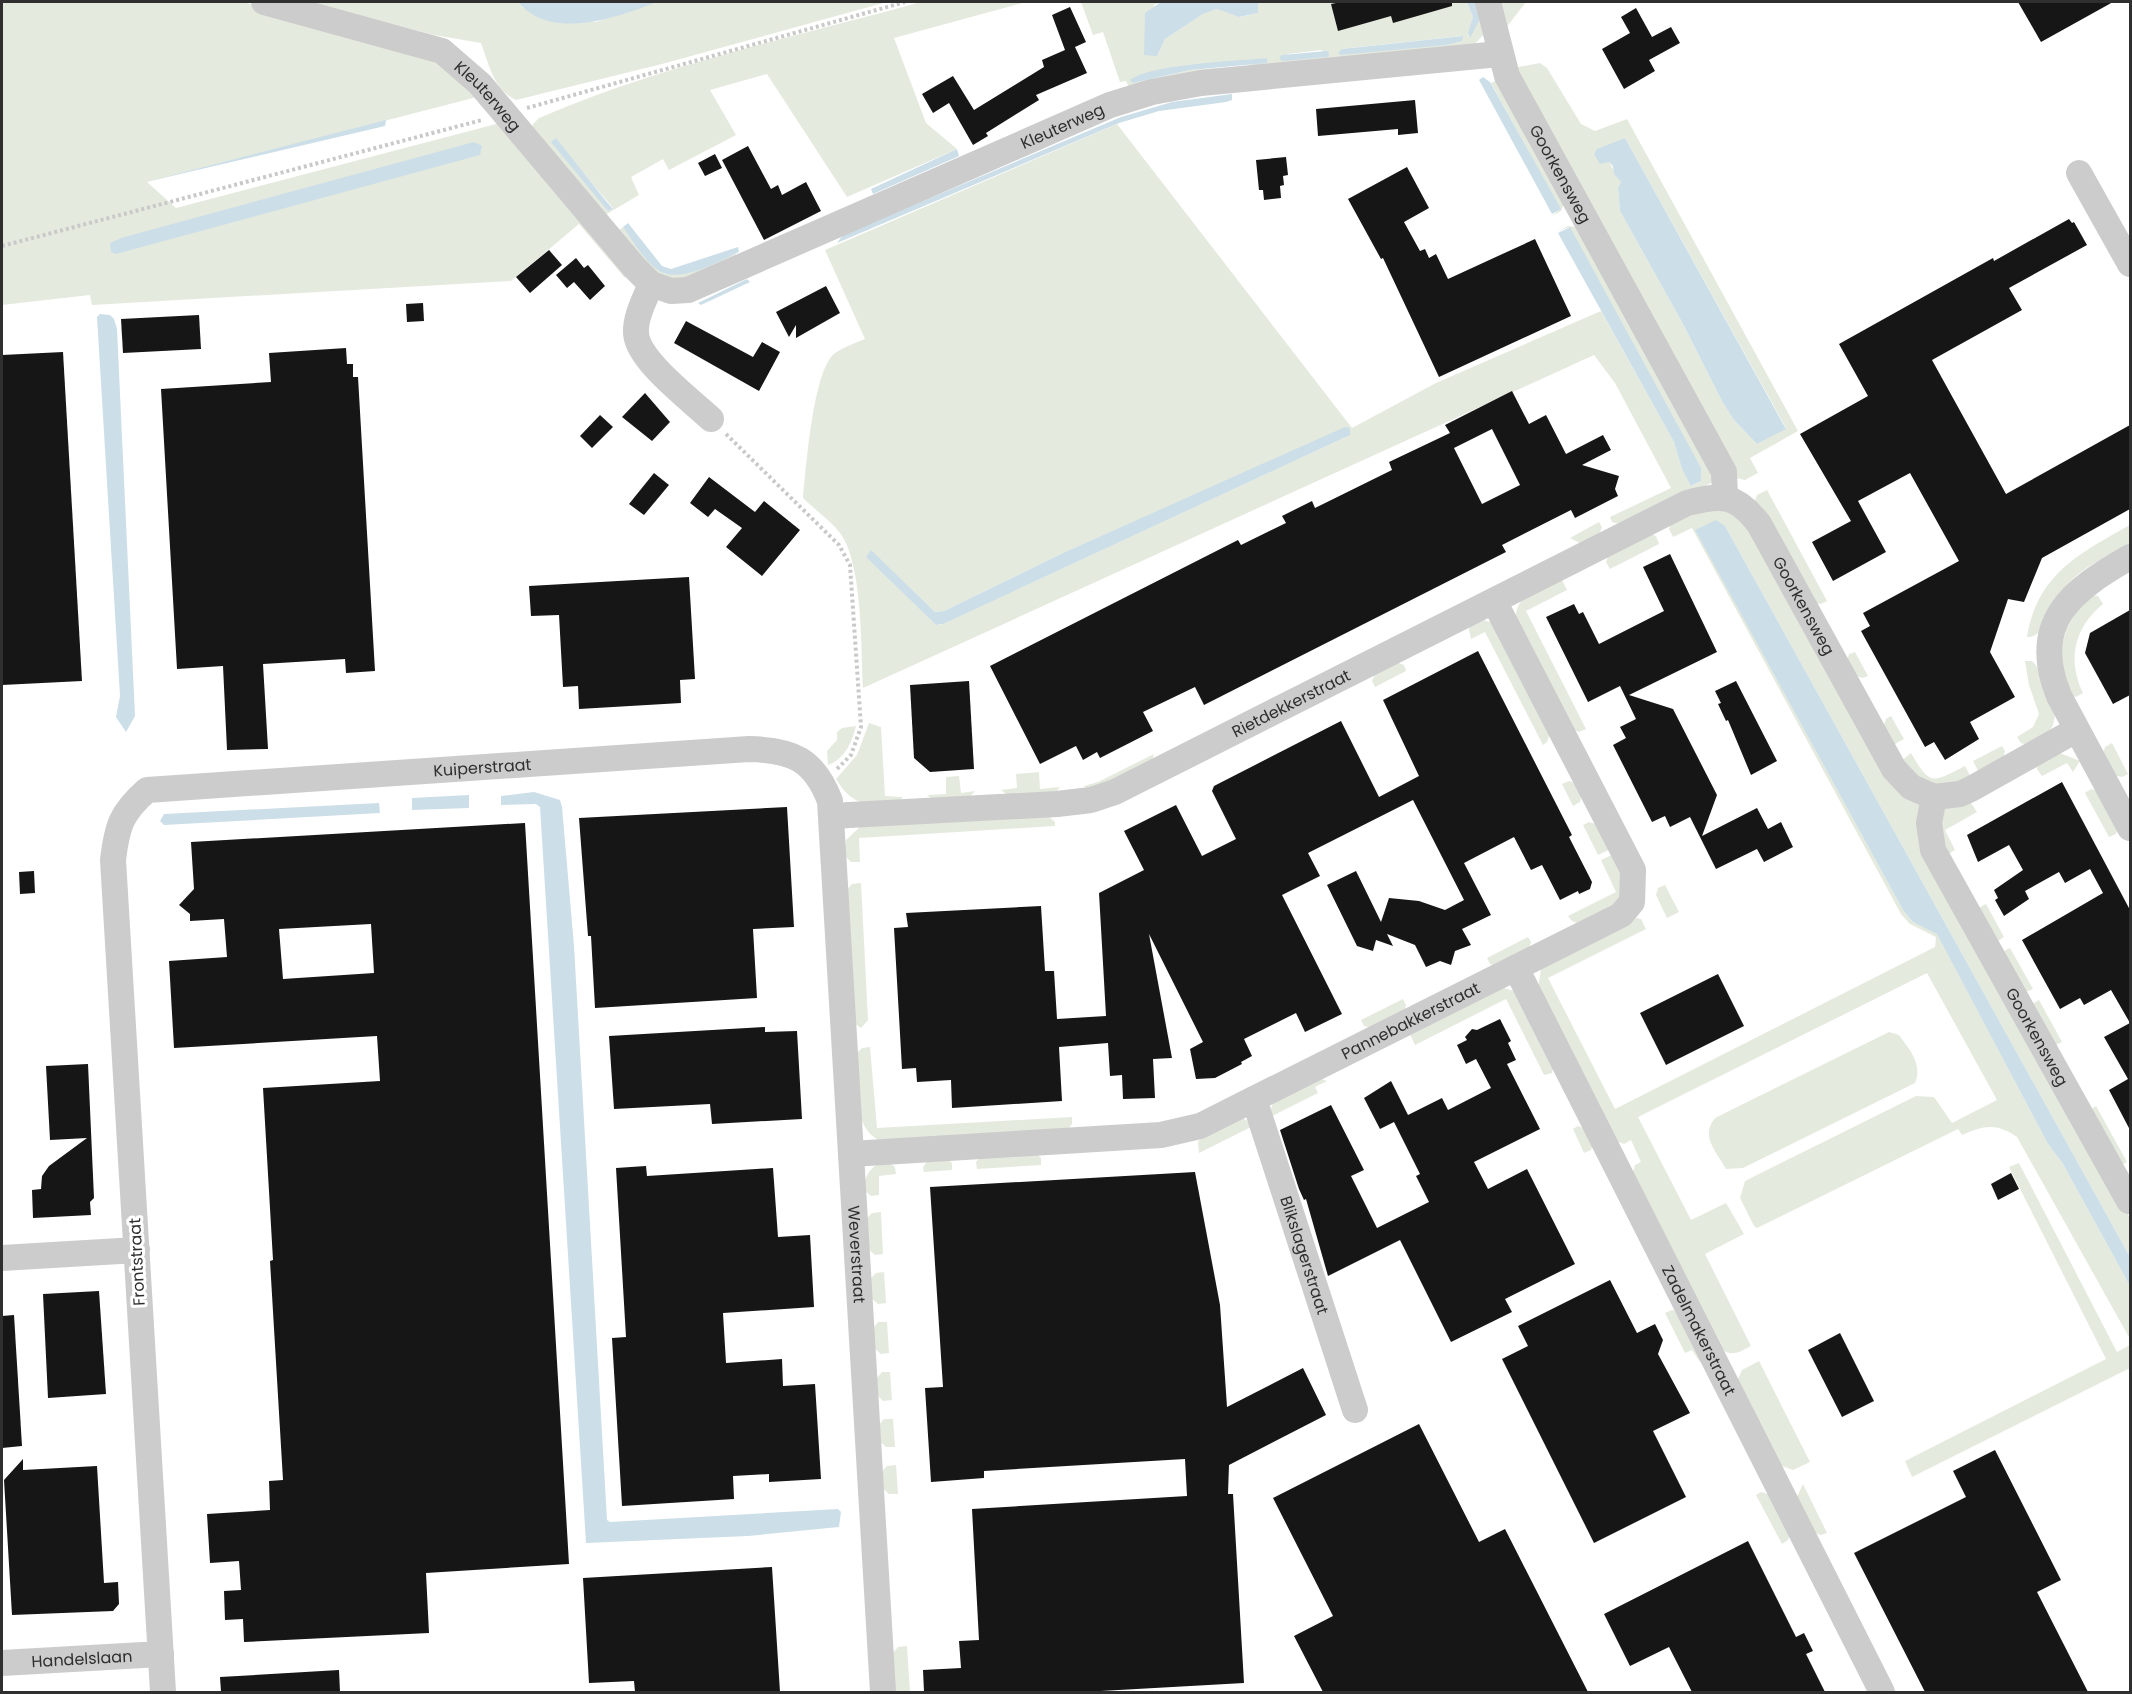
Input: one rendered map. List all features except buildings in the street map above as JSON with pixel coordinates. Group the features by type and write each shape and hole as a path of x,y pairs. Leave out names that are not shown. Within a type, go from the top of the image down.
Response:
{"street":[{"name":"Kleuterweg","path":"264,2 442,51 480,84 651,284 671,291 688,290 1110,105 1152,92 1201,83 1500,54"},
{"name":"Goorkensweg","path":"1488,2 1507,76 1724,472 1725,497 1745,506 1759,524 1894,769 1911,787 1934,796 1929,824 1933,850 2129,1201"},
{"path":"2079,172 2130,264"},
{"path":"651,284 635,332 637,343 645,357 711,419"},
{"name":"Rietdekkerstraat","path":"831,816 1056,804 1091,800 1115,792 1687,503 1725,497"},
{"path":"2130,557 2084,585 2062,608 2052,630 2050,651 2053,678 2076,730 2130,828"},
{"name":"Pannebakkerstraat","path":"851,1154 1161,1135 1200,1126 1621,915 1632,902 1633,870 1494,601"},
{"path":"1934,796 1960,794 1971,789 2076,730"},
{"name":"Kuiperstraat","path":"116,832 127,808 147,790 749,749 773,750 790,754 810,766 822,781 830,801 831,816"},
{"name":"Weverstraat","path":"831,816 883,1692"},
{"name":"Frontstraat","path":"116,832 113,860 163,1692"},
{"name":"Zadelmakerstraat","path":"1516,968 1882,1692"},
{"name":"Blikslagerstraat","path":"1254,1099 1355,1410"},
{"path":"2,1258 137,1250"},
{"name":"Handelslaan","path":"2,1663 161,1654"}],"path":[{"path":"2,246 505,114 905,2"},
{"path":"711,419 839,544 850,565 861,727 851,755 822,781"}],"shaded area":[{"path":"2,2 243,2 440,57 481,96 147,182 176,208 500,123 626,268 625,278 579,224 511,281 92,305 90,295 2,305"},
{"path":"309,2 518,2 523,8 596,22 657,2 887,2 662,64 516,100 502,90 497,83 481,43 434,35"},
{"path":"921,2 1026,2 894,38 926,123 957,149 847,197 767,74 710,90 736,135 669,170 663,159 631,177 639,195 600,218 533,139 533,124 539,118 632,82 776,40","holes":["555,139 613,208 608,211"]},
{"path":"1081,2 1161,2 1154,5 1157,56 1165,39 1203,14 1217,9 1240,17 1258,13 1258,2 1467,2 1473,17 1468,37 1480,19 1485,33 1473,46 1130,90 1126,81 1120,82 1103,32 1093,35","holes":["1462,36 1446,45 1340,49","1321,50 1326,54 1323,57 1284,60 1288,54","1267,58 1247,66 1190,70 1133,83 1149,73"]},
{"path":"1492,2 1526,2 1502,33"},
{"path":"1540,63 1547,68 1581,124 1595,131 1627,119 1798,431 1750,458 1758,473 1745,480 1732,477 1513,68","holes":["1625,138 1786,428 1757,444 1734,420 1723,403 1683,324 1620,211 1618,188 1621,182 1609,162"]},
{"path":"1499,79 1567,197 1561,211 1552,216 1560,209 1491,83"},
{"path":"1117,124 1352,428 1436,383 1601,311 1674,442 1682,469 1692,486 1701,481 1569,227 1557,232 1568,226 1584,228 1714,477 1711,483 1623,525 1612,522 1610,517 1671,488 1615,383 1594,355 863,688 857,585 848,547 836,528 803,498 812,421 821,378 827,363 835,353 865,339 825,250","holes":["1350,435 936,625 867,557 871,551 935,612 944,611 1063,553 1156,512"]},
{"path":"623,227 656,269 665,274 736,254 738,262 700,279 659,280 617,232"},
{"path":"1767,490 1827,601 1821,604 1813,602 1754,504 1757,495"},
{"path":"1714,506 1742,518 1924,805 1932,858 2130,1218 2130,1257 1725,526 1696,531 1903,910 1913,922 1937,933 2048,1144 2063,1164 2130,1286 2130,1339 2017,1137 2003,1129 1990,1127 1962,1135 1958,1129 1757,1228 1754,1226 1740,1198 1745,1181 1916,1096 1934,1097 1952,1123 1997,1100 1927,973 1638,1117 1691,1220 1726,1203 1744,1234 1705,1254 1751,1346 1735,1353 1724,1351 1719,1348 1632,1175 1635,1165 1641,1162 1631,1140 1624,1144 1614,1140 1538,989 1541,969 1632,917 1641,919 1646,929 1548,978 1615,1109 1935,947 1936,937 1910,924 1901,914 1692,528 1673,537 1669,529 1671,522"},
{"path":"1599,522 1602,527 1598,538 1584,545 1570,538"},
{"path":"2130,525 2130,544 2095,563 2071,581 2040,632 2027,637 2032,615 2051,581 2078,556"},
{"path":"1649,533 1656,536 1659,544 1610,569 1606,562 1609,553"},
{"path":"1561,578 1567,590 1526,611 1586,729 1579,732 1571,729 1516,619 1520,604 1525,598"},
{"path":"2090,595 2098,596 2103,604 2085,623 2076,645 2075,668 2083,693 2076,697 2068,694 2064,679 2063,641 2072,619"},
{"path":"1483,620 1494,623 1551,730 1547,742 1543,745 1485,632 1471,639 1468,625"},
{"path":"1855,652 1868,676 1863,678 1853,675 1846,664 1849,654"},
{"path":"1394,661 1404,665 1406,671 1375,687 1372,681 1376,671"},
{"path":"2025,661 2032,661 2042,674 2050,692 2054,711 2052,727 2031,746 2021,743 2017,737 2033,727 2039,714 2029,685"},
{"path":"1891,716 1904,739 1895,744 1889,742 1882,730 1886,719"},
{"path":"869,723 881,727 885,796 903,797 898,803 877,804 855,800 836,779 857,755"},
{"path":"856,726 847,749 839,759 828,765 827,751 837,740 837,732 842,728"},
{"path":"2112,743 2128,774 2122,777 2112,775 2102,757 2105,747"},
{"path":"2002,746 2005,751 2002,762 1980,774 1973,761"},
{"path":"1911,753 1928,776 1938,778 1965,766 1972,779 1962,784 1929,786 1900,762"},
{"path":"2060,753 2080,761 2073,772 2067,763 2042,776 2037,769 2038,762"},
{"path":"1154,754 1151,764 1090,791 1084,786 1098,782"},
{"path":"1039,772 1040,789 1060,787 1054,795 1010,797 1001,790 1017,788 1016,774"},
{"path":"959,776 961,793 975,791 968,799 934,801 927,795 946,794 946,777"},
{"path":"1569,781 1578,784 1583,793 1580,802 1573,806 1562,784"},
{"path":"2091,789 2101,792 2119,824 2116,834 2109,837 2085,793"},
{"path":"1965,801 1971,803 1977,812 1945,830 1955,850 1943,857 1940,809"},
{"path":"1046,814 1055,822 1055,826 859,838 860,862 851,862 844,855 846,840 863,824"},
{"path":"1589,822 1599,825 1611,849 1598,855 1583,825"},
{"path":"1614,854 1624,874 1621,903 1582,925 1572,921 1568,916 1616,892 1601,860"},
{"path":"861,883 868,1020 861,1028 854,1023 846,891 852,884"},
{"path":"1665,885 1679,912 1667,918 1656,895 1658,888"},
{"path":"1986,904 2004,937 1998,941 1988,938 1973,911"},
{"path":"1528,937 1531,942 1528,952 1499,967 1490,964 1487,958"},
{"path":"2010,948 2033,989 2026,992 2001,961 2004,951"},
{"path":"1504,988 1517,992 1555,1062 1552,1073 1544,1075 1506,999 1415,1045 1409,1032"},
{"path":"1403,999 1406,1005 1404,1014 1374,1029 1364,1026 1361,1020"},
{"path":"2039,1000 2062,1042 2056,1045 2032,1004"},
{"path":"1889,1032 1899,1035 1914,1057 1917,1069 1915,1083 1743,1168 1726,1169 1709,1137 1709,1131 1715,1118"},
{"path":"870,1047 877,1128 1072,1117 1072,1124 1066,1132 880,1141 864,1125 857,1103 855,1055 862,1048"},
{"path":"1318,1078 1327,1081 1315,1087 1318,1093 1268,1118 1274,1100"},
{"path":"2096,1106 2127,1162 2122,1165 2090,1110"},
{"path":"1240,1117 1255,1125 1199,1153 1198,1142 1206,1133"},
{"path":"1578,1126 1589,1130 1594,1140 1591,1150 1584,1153 1573,1129"},
{"path":"1034,1151 1041,1158 1041,1165 977,1169 976,1162 983,1154"},
{"path":"944,1157 952,1163 952,1170 924,1172 923,1167 930,1158"},
{"path":"887,1161 895,1167 896,1174 879,1176 879,1195 871,1196 864,1190 867,1175 877,1165"},
{"path":"2019,1163 2117,1352 2130,1345 2130,1368 1912,1477 1905,1461 2106,1359 2009,1167"},
{"path":"881,1212 883,1254 875,1255 867,1248 865,1220 872,1213"},
{"path":"884,1272 886,1303 878,1304 870,1297 869,1280 876,1273"},
{"path":"1672,1310 1681,1313 1702,1354 1700,1362 1692,1350 1685,1353 1665,1313"},
{"path":"878,1322 887,1322 889,1353 881,1354 873,1347 872,1330"},
{"path":"1759,1361 1810,1462 1793,1470 1777,1464 1738,1379 1742,1370"},
{"path":"882,1372 890,1372 892,1400 883,1401 875,1393 875,1380"},
{"path":"884,1419 893,1419 895,1447 886,1447 878,1440 877,1427"},
{"path":"896,1465 898,1494 889,1494 881,1487 880,1474 887,1466"},
{"path":"1803,1484 1827,1533 1821,1535 1812,1532 1796,1499"},
{"path":"1761,1492 1774,1496 1791,1531 1788,1540 1782,1544 1756,1495"},
{"path":"907,1646 910,1692 894,1692 891,1655 898,1647"}],"water":[{"path":"518,2 657,2 605,19 566,24 548,21 532,14"},
{"path":"1161,2 1258,2 1258,13 1239,17 1217,9 1203,14 1165,39 1157,56 1144,55 1145,13"},
{"path":"1467,2 1476,2 1480,19 1470,38 1468,33 1473,17"},
{"path":"1463,36 1462,41 1446,45 1341,55 1338,53 1342,49"},
{"path":"1267,58 1267,63 1190,70 1133,83 1130,80 1156,70"},
{"path":"1483,77 1490,82 1561,209 1552,214 1479,80"},
{"path":"1232,94 1232,100 1226,102 1159,111 1119,123 837,243 843,235 1121,117 1172,102"},
{"path":"386,120 385,126 146,182"},
{"path":"556,138 613,209 608,211 551,142"},
{"path":"1625,138 1786,429 1757,444 1734,420 1723,403 1683,324 1620,211 1618,188 1621,182 1614,174 1613,166 1609,162 1600,164 1594,154 1597,149"},
{"path":"474,142 482,146 480,155 116,254 111,252 110,243 121,238"},
{"path":"957,149 959,156 873,194 871,189"},
{"path":"628,223 662,266 671,269 738,247 739,252 686,274 664,273 650,264 638,249 623,227"},
{"path":"1570,227 1701,468 1701,481 1691,486 1682,469 1674,442 1558,233"},
{"path":"747,279 750,282 701,305 698,303"},
{"path":"100,314 110,315 117,329 135,716 126,732 116,717 120,696 97,317"},
{"path":"1345,427 1350,428 1350,435 943,624 936,625 866,557 871,550 935,612 944,611 1063,553"},
{"path":"1716,520 1725,526 2130,1257 2130,1286 2063,1164 2048,1144 1937,934 1913,922 1903,910 1695,530"},
{"path":"534,792 560,800 562,807 574,946 607,1520 610,1522 838,1509 841,1512 839,1527 748,1536 586,1543 540,807 536,804 501,805 501,796"},
{"path":"469,795 469,808 412,810 412,798"},
{"path":"379,803 380,813 164,825 160,821 164,814"}],"waterway":[{"path":"1283,58 1326,54"}]}
